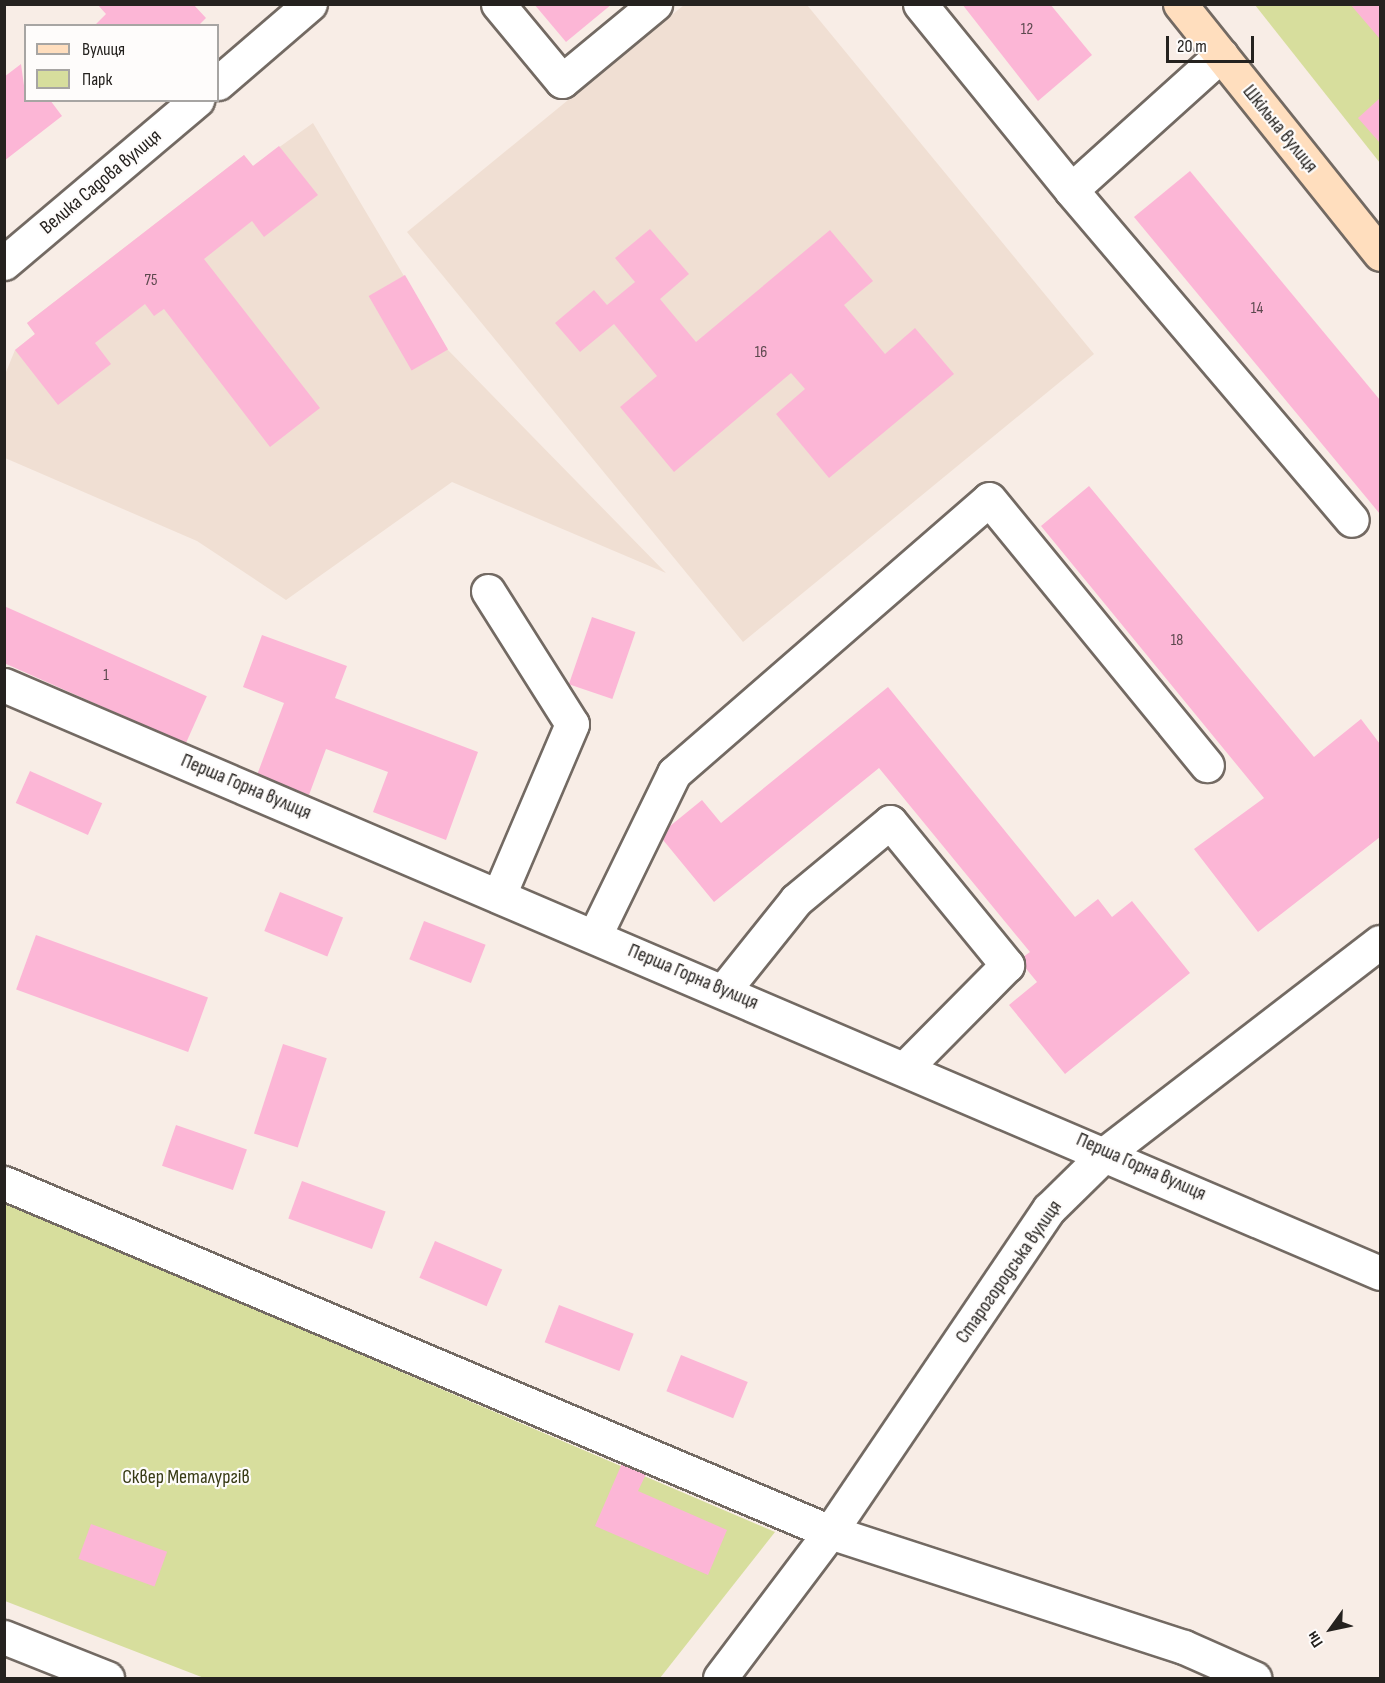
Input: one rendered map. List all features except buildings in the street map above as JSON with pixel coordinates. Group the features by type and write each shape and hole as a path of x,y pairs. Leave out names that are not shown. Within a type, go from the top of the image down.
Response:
{"main road":[{"name":"Шкільна вулиця","path":"1180,4 1380,254"}],"street":[{"path":"498,4 562,81 655,4"},
{"path":"920,4 1071,190 1352,520"},
{"path":"219,82 294,10"},
{"path":"1071,190 1221,55"},
{"name":"Велика Садова вулиця","path":"4,263 195,102"},
{"path":"595,936 674,773 989,499 1207,765"},
{"path":"488,591 572,724 499,895"},
{"name":"Перша Горна вулиця","path":"4,685 1107,1152 1380,1273"},
{"path":"724,990 796,900 890,822 1007,965 906,1067"},
{"name":"Старогородська вулиця","path":"720,1678 830,1533 1049,1209 1107,1152 1380,942"},
{"path":"4,1183 830,1533 1184,1647 1254,1678"},
{"path":"4,1637 107,1678"}],"shaded area":[{"path":"684,5 807,5 1094,354 743,642 407,232"},
{"path":"313,123 448,350 666,573 452,482 286,600 197,541 5,458 4,377 15,350 35,334 27,323 244,155 253,166"}],"green space":[{"path":"1255,5 1380,5 1380,163"},
{"name":"Сквер Металургів","path":"4,1202 775,1532 660,1678 204,1678 5,1601"}]}
